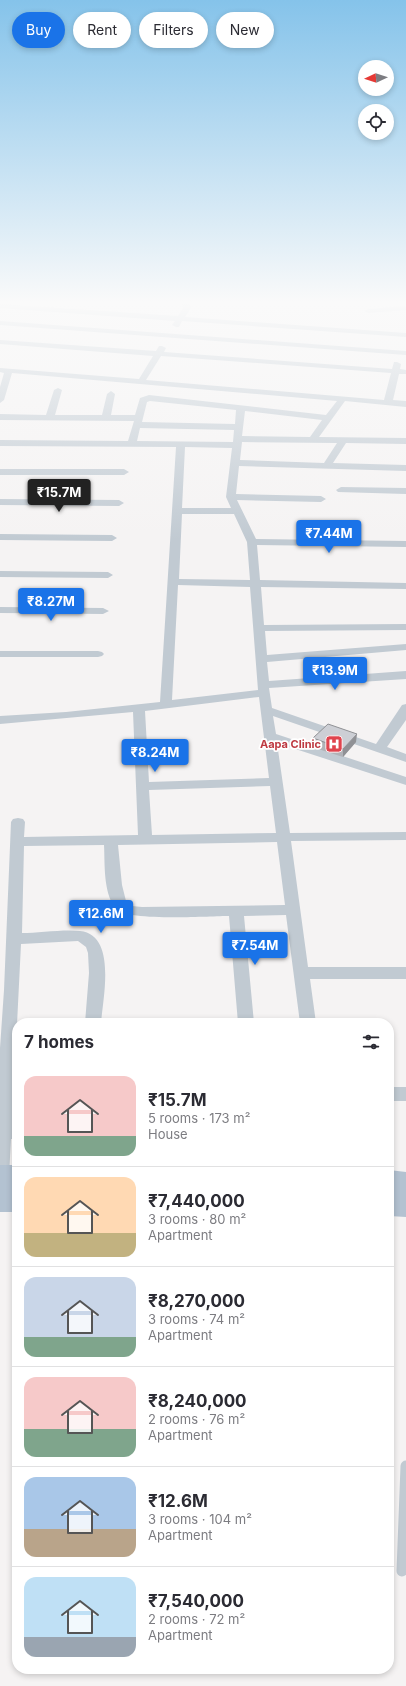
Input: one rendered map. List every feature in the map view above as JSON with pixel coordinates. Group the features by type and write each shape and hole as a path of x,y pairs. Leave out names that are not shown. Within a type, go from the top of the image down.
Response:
{"main road":[{"path":"0,1177 12,1177"},
{"path":"394,1183 406,1184"},
{"path":"0,1200 12,1200"},
{"path":"394,1204 406,1205"}],"street":[{"path":"0,400 6,382"},
{"path":"137,382 406,404"},
{"path":"388,402 393,382"},
{"path":"50,417 58,390"},
{"path":"106,417 111,394"},
{"path":"132,444 143,400 148,398 328,418"},
{"path":"313,439 343,398"},
{"path":"241,408 231,497 236,511 249,533 252,542 260,659 293,910 303,973 308,1018"},
{"path":"0,417 106,417 237,437 406,441"},
{"path":"0,443 181,445 237,437"},
{"path":"327,466 343,440"},
{"path":"166,704 181,445"},
{"path":"234,463 406,468"},
{"path":"0,472 124,472"},
{"path":"341,490 406,491"},
{"path":"231,497 321,499"},
{"path":"0,502 119,502"},
{"path":"178,510 236,511"},
{"path":"0,537 112,538"},
{"path":"252,542 406,544"},
{"path":"0,574 108,575"},
{"path":"172,582 406,586"},
{"path":"0,610 103,611"},
{"path":"258,628 406,627"},
{"path":"260,659 406,647"},
{"path":"0,654 98,654"},
{"path":"0,720 90,714 264,689 406,675"},
{"path":"139,707 145,840"},
{"path":"267,710 406,758"},
{"path":"379,749 404,715"},
{"path":"270,736 406,781"},
{"path":"143,786 276,782"},
{"path":"0,1177 10,1132 9,934 18,822"},
{"path":"17,842 406,836"},
{"path":"111,840 116,896 120,905 129,911 293,910"},
{"path":"236,911 246,1018"},
{"path":"9,934 80,936 88,940 95,948 97,962 93,1018"},
{"path":"303,973 406,973"},
{"path":"394,1094 406,1094"}],"lane":[{"path":"402,1571 406,1466"}],"building":[{"path":"328,724 357,734 343,749 313,738"}],"place":[{"name":"Aapa Clinic","path":"334,744"}]}
